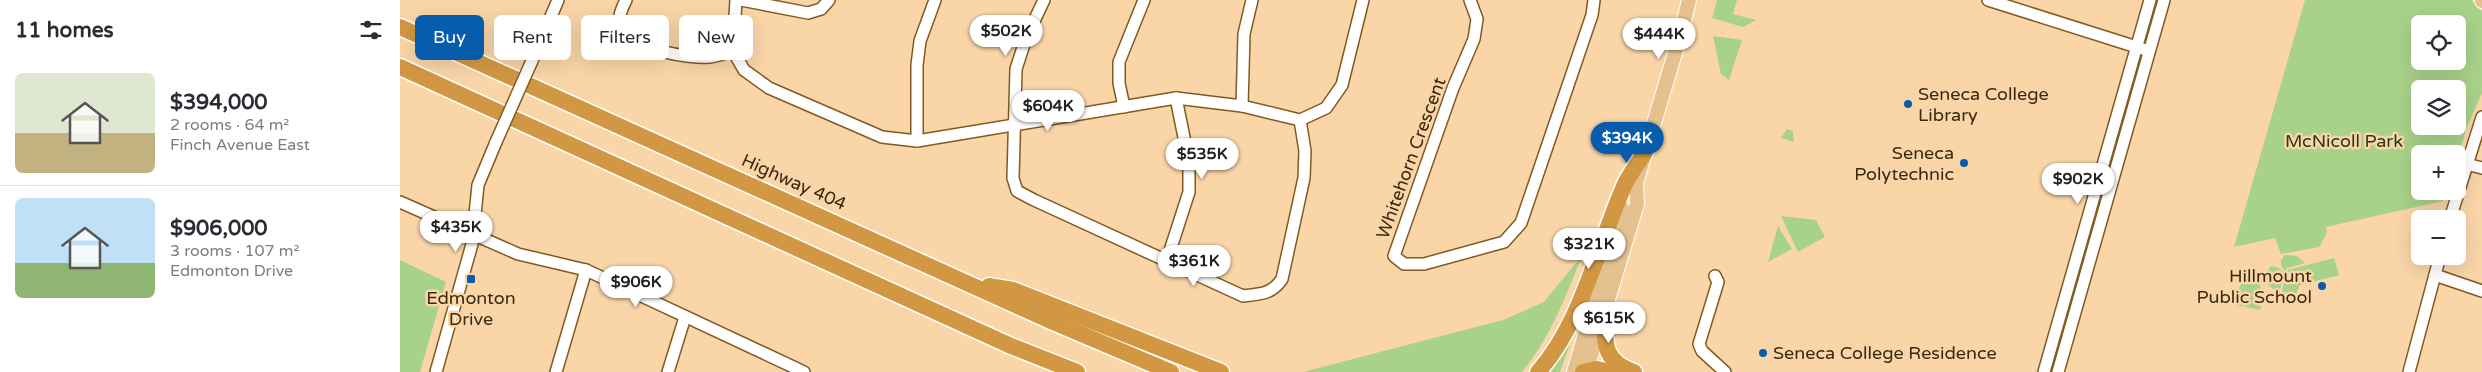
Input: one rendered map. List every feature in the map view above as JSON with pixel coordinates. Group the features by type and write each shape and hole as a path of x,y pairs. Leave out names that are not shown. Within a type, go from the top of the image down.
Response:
{"highway":[{"name":"Highway 404","path":"400,27 1054,322 1172,372"},
{"path":"400,67 1011,346 1077,372"},
{"path":"1538,372 1557,348 1585,287 1624,185 1646,152"},
{"path":"972,284 1013,290 1221,372"},
{"path":"1604,311 1608,354 1614,362 1634,372"},
{"path":"1011,346 1047,372"},
{"path":"1583,371 1612,372"}],"main road":[{"path":"1583,371 1625,200 1636,183 1646,152 1689,0"},
{"path":"1583,371 1604,311 1637,204 1636,183"}],"street":[{"path":"436,372 472,244 478,185 558,0"},
{"path":"626,0 619,19 622,30 630,41 679,56"},
{"path":"735,15 736,0"},
{"path":"742,0 808,13 821,9 829,0"},
{"path":"917,141 917,66 920,41 935,0"},
{"path":"1044,0 1026,38 1016,69 1013,178 1016,191 1243,296 1261,294 1276,289 1282,279 1304,178 1305,151 1300,120"},
{"path":"1124,107 1119,83 1119,62 1144,0"},
{"path":"1242,106 1244,34 1252,0"},
{"path":"738,60 744,70 769,88 882,137 917,141 1176,98 1242,106 1300,120 1326,108 1342,85 1363,0"},
{"name":"Whitehorn Crescent","path":"1470,0 1477,20 1474,39 1453,88 1394,256 1404,264 1424,264 1504,242 1521,223 1592,15 1594,0"},
{"path":"1988,0 2137,45 2149,52"},
{"path":"2044,372 2150,0"},
{"path":"2058,372 2164,0"},
{"path":"1167,260 1189,192 1190,162 1176,98"},
{"path":"2482,117 2466,164 2482,168"},
{"path":"400,202 518,254 586,270 790,369 804,372"},
{"path":"2409,372 2438,265"},
{"path":"556,372 586,270"},
{"path":"2435,275 2482,291"},
{"path":"1715,276 1718,282 1700,344 1702,351 1725,372"},
{"path":"668,372 685,317"}],"green space":[{"path":"1717,0 1737,0 1733,14 1756,20 1743,27 1712,18"},
{"name":"McNicoll Park","path":"2305,0 2471,0 2482,11 2482,93 2466,130 2466,80 2411,80 2411,135 2465,135 2461,145 2411,145 2411,200 2443,201 2326,227 2327,233 2319,247 2281,254 2275,238 2234,247"},
{"path":"1713,36 1742,40 1729,80 1721,74"},
{"path":"1787,129 1793,131 1794,142 1781,138"},
{"path":"1781,216 1816,220 1825,237 1798,252"},
{"path":"1778,226 1792,249 1768,262"},
{"path":"1583,254 1550,330 1522,372 1303,372 1503,320 1544,302"},
{"path":"2285,255 2297,256 2305,263 2287,268 2285,271 2281,266 2281,260"},
{"path":"2334,258 2339,275 2300,285 2293,301 2281,294 2288,270"},
{"path":"400,260 446,282 420,372 400,372"},
{"path":"2271,266 2277,267 2285,273 2279,292 2270,287 2266,279 2266,272"},
{"path":"2242,277 2258,282 2265,295 2260,310 2236,305"},
{"path":"1574,333 1560,372 1549,372"}],"place":[{"name":"Seneca College Library","path":"1908,104"},
{"name":"Seneca Polytechnic","path":"1964,163"},
{"name":"Edmonton Drive","path":"471,279"},
{"name":"Hillmount Public School","path":"2322,286"},
{"name":"Seneca College Residence","path":"1763,353"}]}
